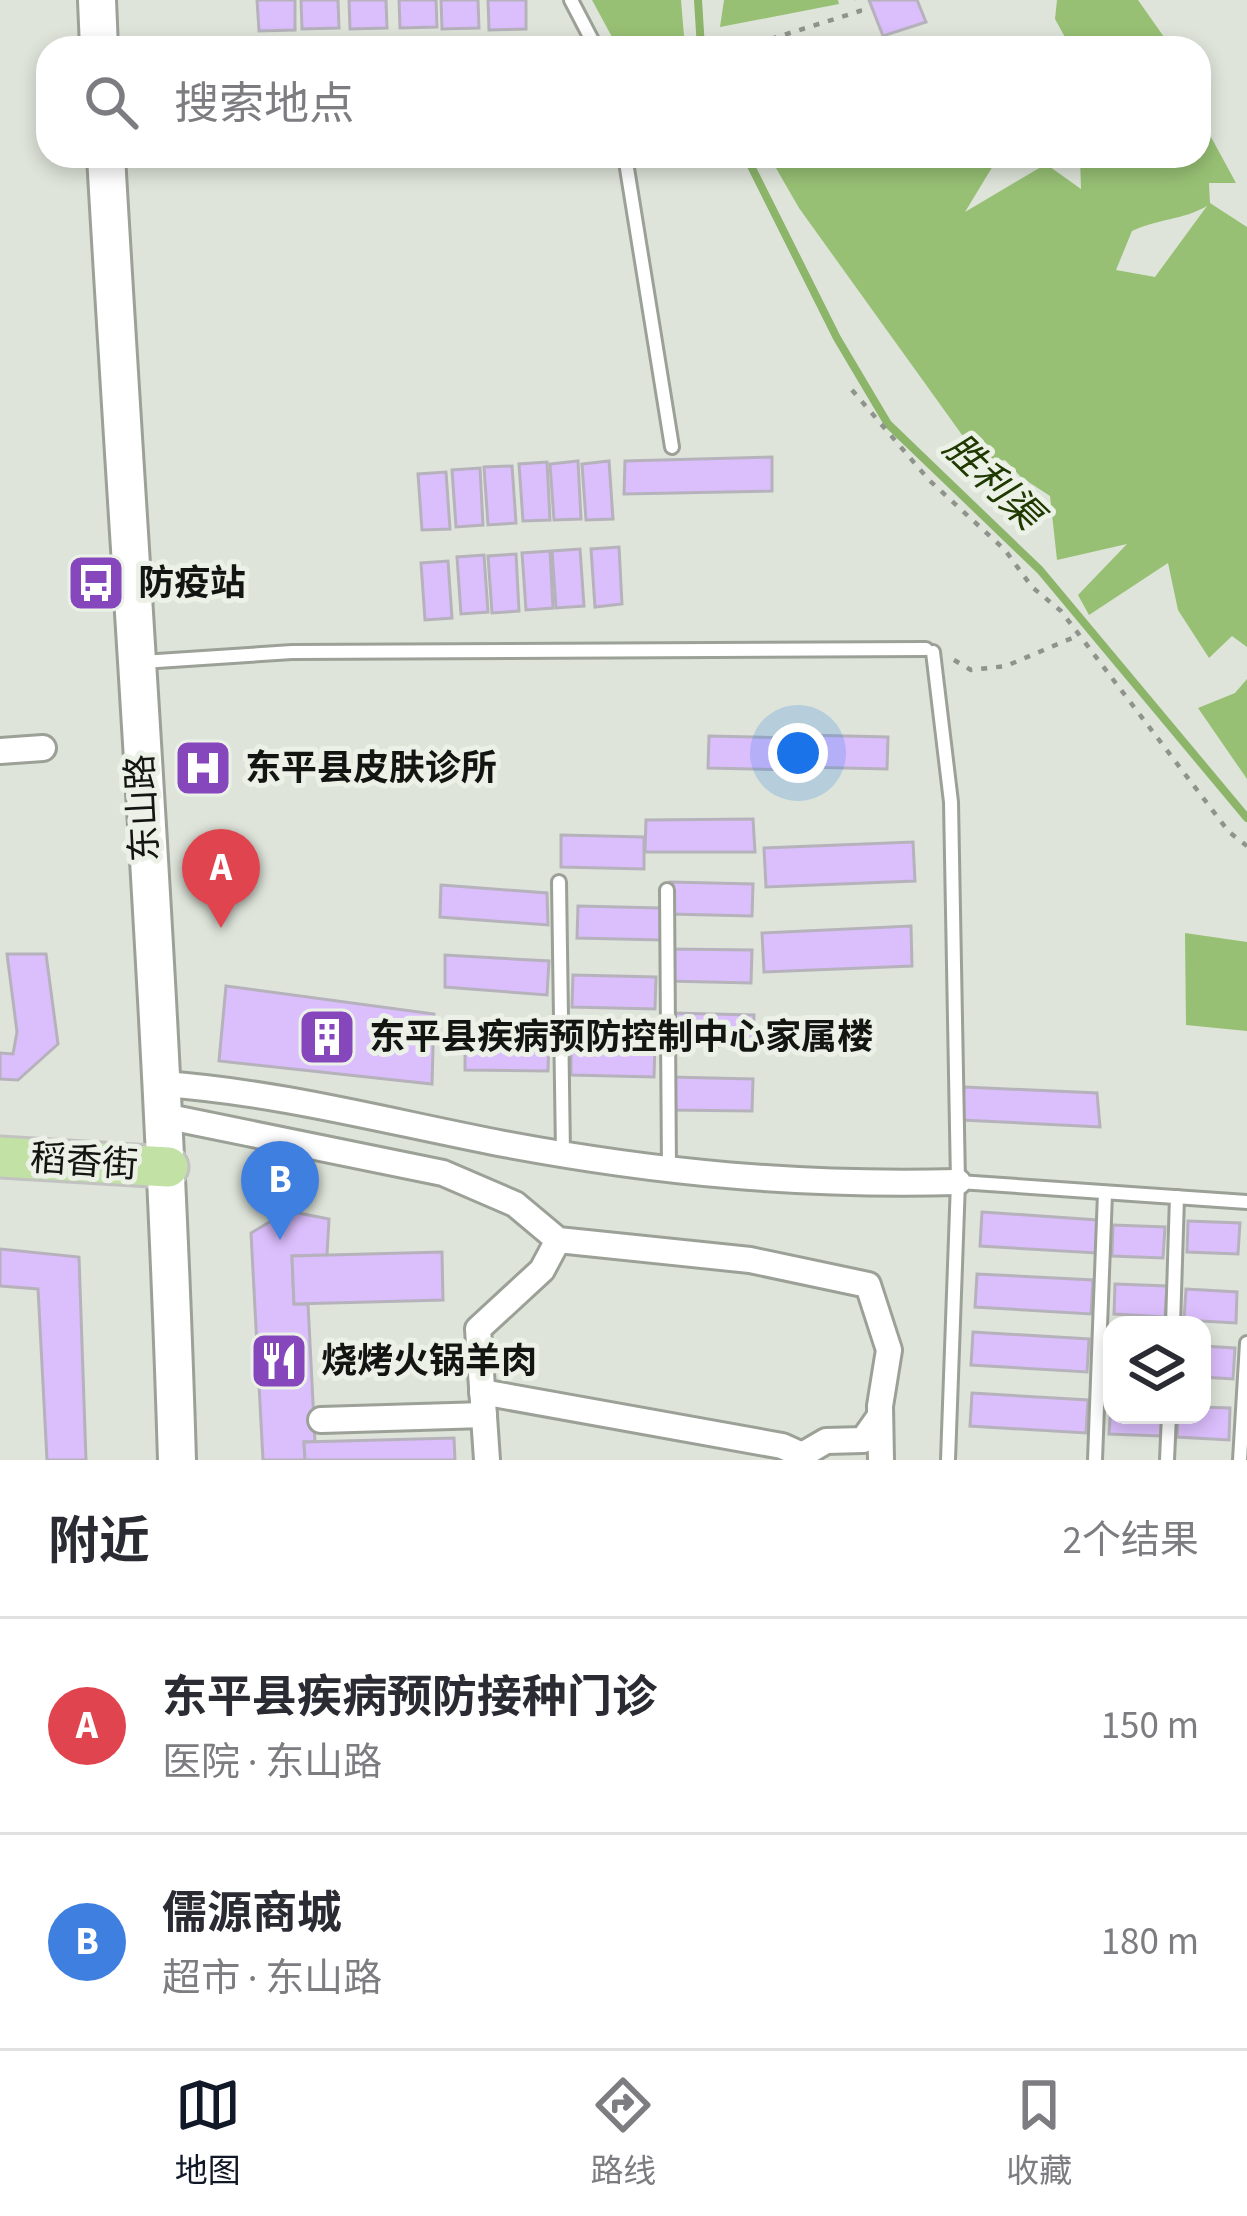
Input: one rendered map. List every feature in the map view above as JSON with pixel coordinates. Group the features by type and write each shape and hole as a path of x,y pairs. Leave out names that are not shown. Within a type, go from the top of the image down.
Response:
{"main road":[{"name":"稻香街","path":"0,1157 168,1167"}],"street":[{"path":"97,0 98,36"},
{"name":"东山路","path":"107,168 168,1167 177,1460"},
{"path":"0,751 43,748"},
{"path":"163,1100 227,1089 562,1153 738,1179 958,1182"},
{"path":"163,1100 443,1173 515,1204 558,1240 750,1260 868,1285 890,1350 880,1416 881,1460"},
{"path":"487,1460 478,1329 542,1270 558,1240"},
{"path":"321,1420 483,1404 782,1446 802,1455 826,1441 863,1440 880,1416"}],"lane":[{"path":"571,0 590,36"},
{"path":"627,168 672,447"},
{"path":"135,662 292,652 930,650 951,802 958,1182 948,1460"},
{"path":"559,882 562,1153"},
{"path":"667,890 670,1170"},
{"path":"958,1182 1247,1202"},
{"path":"1095,1460 1105,1193"},
{"path":"1172,1316 1177,1197"},
{"path":"1240,1460 1247,1343"},
{"path":"1168,1460 1169,1424"}],"path":[{"path":"780,36 860,11 857,0"},
{"path":"852,391 929,480 1005,550 1032,586 1061,611 1229,832 1247,846"},
{"path":"930,650 971,670 1006,666 1079,635"}],"green space":[{"path":"592,0 681,0 684,36 612,36"},
{"path":"724,0 838,0 839,4 720,27"},
{"path":"1057,0 1138,0 1163,36 1064,36 1055,19"},
{"path":"1211,137 1236,183 1209,183 1210,203 1247,227 1247,647 1232,636 1209,658 1178,610 1168,563 1089,615 1078,595 1127,544 1057,560 1050,496 1005,460 982,467 972,476 970,446 799,208 776,168 992,168 965,212 1039,168 1052,168 1081,189 1080,168 1211,168","holes":["1207,206 1155,277 1116,270 1132,231"]},
{"path":"1247,679 1247,779 1198,708 1235,693"},
{"path":"1185,933 1247,942 1247,1031 1186,1025"}],"building":[{"path":"257,0 295,0 295,30 259,31"},
{"path":"301,0 338,0 339,28 302,29"},
{"path":"349,0 386,0 387,28 350,29"},
{"path":"399,0 436,0 437,27 400,28"},
{"path":"441,0 478,0 479,28 442,29"},
{"path":"488,0 526,0 526,29 489,30"},
{"path":"869,0 917,0 926,22 883,36"},
{"path":"772,457 772,491 624,494 625,461"},
{"path":"578,461 581,519 554,520 550,464"},
{"path":"609,461 613,519 586,520 582,464"},
{"path":"547,462 550,520 523,521 519,464"},
{"path":"512,466 516,523 488,525 484,467"},
{"path":"480,468 483,525 456,527 452,470"},
{"path":"446,472 450,529 422,530 418,474"},
{"path":"619,547 622,604 595,607 591,549"},
{"path":"580,549 584,606 556,608 552,551"},
{"path":"550,551 553,608 526,610 522,553"},
{"path":"516,554 519,611 492,613 488,556"},
{"path":"484,555 488,612 461,614 457,557"},
{"path":"448,561 452,618 425,620 421,563"},
{"path":"805,735 888,737 887,769 804,767"},
{"path":"709,736 792,738 791,770 708,768"},
{"path":"753,819 755,852 645,852 646,820"},
{"path":"561,835 644,837 644,869 561,867"},
{"path":"913,842 915,881 766,887 764,848"},
{"path":"670,882 753,884 752,916 669,914"},
{"path":"441,885 547,893 548,925 440,917"},
{"path":"578,906 661,908 661,940 577,938"},
{"path":"911,926 912,966 764,972 762,933"},
{"path":"668,949 752,950 751,983 667,981"},
{"path":"7,954 46,954 58,1044 18,1080 0,1079 0,1053 13,1054 17,1032"},
{"path":"445,955 549,961 547,995 445,987"},
{"path":"573,975 656,977 655,1009 572,1007"},
{"name":"东平县疾病预防控制中心家属楼","path":"226,986 434,1014 432,1084 219,1061"},
{"path":"671,1013 754,1015 753,1047 670,1045"},
{"path":"465,1037 549,1039 548,1071 465,1070"},
{"path":"571,1043 655,1045 654,1077 571,1075"},
{"path":"670,1077 753,1079 752,1111 669,1110"},
{"path":"964,1087 1097,1093 1100,1127 962,1120"},
{"path":"288,1211 329,1219 327,1255 292,1256 294,1304 308,1304 315,1442 304,1442 305,1460 263,1460 251,1233"},
{"path":"982,1212 1097,1220 1096,1253 980,1246"},
{"path":"1188,1221 1240,1223 1238,1254 1187,1252"},
{"path":"1113,1225 1165,1227 1163,1258 1112,1256"},
{"path":"0,1249 79,1257 86,1460 47,1460 38,1289 0,1286"},
{"path":"442,1252 443,1300 294,1304 292,1256"},
{"path":"977,1274 1093,1280 1091,1314 975,1307"},
{"path":"1115,1284 1167,1286 1165,1316 1114,1314"},
{"path":"1186,1289 1237,1292 1236,1323 1184,1316"},
{"path":"973,1332 1089,1339 1087,1372 971,1365"},
{"path":"1211,1347 1235,1348 1233,1379 1211,1378"},
{"path":"972,1393 1088,1400 1086,1433 970,1426"},
{"path":"1211,1407 1230,1408 1229,1440 1177,1437 1178,1424 1211,1424"},
{"path":"1110,1424 1162,1424 1161,1436 1109,1434"},
{"path":"454,1438 455,1460 305,1460 304,1442"}],"waterway":[{"name":"胜利渠","path":"698,0 700,36"},
{"name":"胜利渠","path":"752,168 837,338 888,424 1040,570 1247,818"}],"place":[{"name":"防疫站","path":"96,583"},
{"name":"东平县皮肤诊所","path":"203,768"},
{"name":"东平县疾病预防接种门诊","path":"221,928"},
{"name":"东平县疾病预防控制中心家属楼","path":"327,1037"},
{"name":"儒源商城","path":"280,1240"},
{"name":"烧烤火锅羊肉","path":"279,1361"}]}
